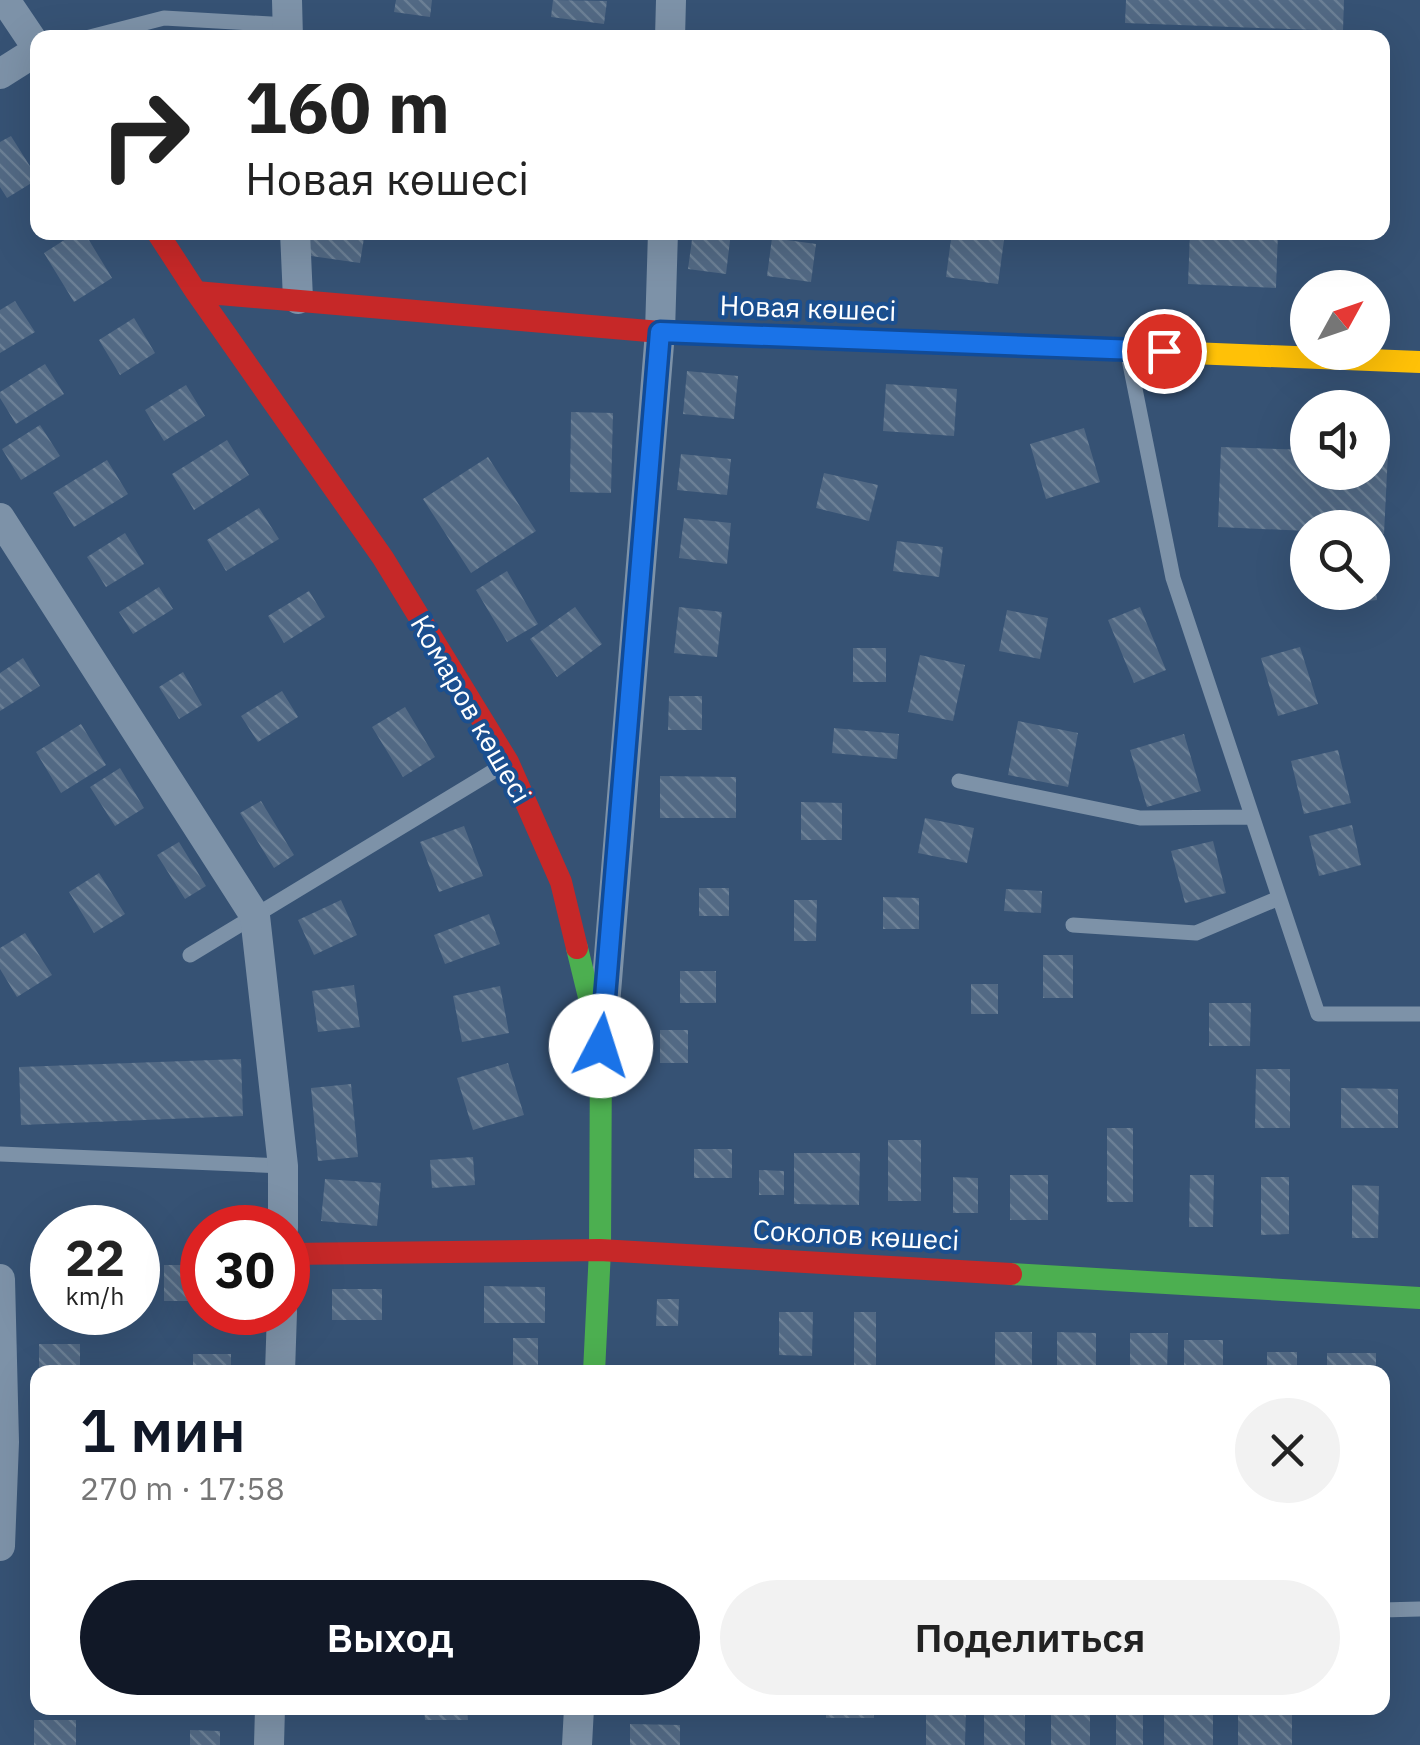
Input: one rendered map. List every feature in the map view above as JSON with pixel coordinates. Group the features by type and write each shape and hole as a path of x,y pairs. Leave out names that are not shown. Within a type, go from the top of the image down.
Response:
{"street":[{"path":"4,0 30,38"},
{"path":"670,30 671,0"},
{"path":"0,74 30,55"},
{"name":"Комаров көшесі","path":"162,240 383,558 508,762 561,882 601,1046 600,1250 594,1365"},
{"path":"296,240 298,299"},
{"path":"601,1046 660,332 663,240"},
{"name":"Новая көшесі","path":"196,292 660,332 1420,362"},
{"path":"0,518 254,916 283,1166 283,1205"},
{"name":"Соколов көшесі","path":"310,1254 600,1250 1420,1298"},
{"path":"0,1279 4,1442 0,1546"},
{"path":"280,1365 281,1335"},
{"path":"269,1745 270,1715"},
{"path":"577,1745 579,1715"}],"lane":[{"path":"156,0 164,18"},
{"path":"117,30 164,18 288,21"},
{"path":"1128,350 1174,578 1318,1014 1420,1014"},
{"path":"190,955 508,762"},
{"path":"958,780 1140,818 1252,817"},
{"path":"1073,924 1196,933 1279,898"},
{"path":"0,1154 283,1166"},
{"path":"1390,1610 1420,1609"}],"building":[{"path":"396,0 432,0 430,17 394,12"},
{"path":"553,0 607,1 604,24 551,17"},
{"path":"1126,0 1344,0 1343,30 1125,23"},
{"path":"11,136 30,166 30,184 7,198 0,187 0,142"},
{"path":"64,240 89,240 112,278 74,302 44,253"},
{"path":"307,240 364,240 360,263 304,255"},
{"path":"692,240 730,240 726,274 688,269"},
{"path":"772,240 816,244 811,282 767,276"},
{"path":"951,240 1004,240 998,284 946,277"},
{"path":"1190,240 1278,240 1276,288 1188,284"},
{"path":"15,301 35,332 0,353 0,310"},
{"path":"134,318 155,353 120,375 99,340"},
{"path":"45,364 64,394 16,424 0,392"},
{"path":"687,371 738,376 734,419 683,414"},
{"path":"886,384 957,389 954,436 883,431"},
{"path":"186,385 205,416 164,441 145,410"},
{"path":"571,412 613,413 611,493 570,492"},
{"path":"40,425 60,456 21,480 2,449"},
{"path":"1084,428 1100,482 1046,499 1030,444"},
{"path":"227,440 249,475 194,510 172,474"},
{"path":"1221,447 1290,449 1290,490 1386,490 1385,510 1290,510 1290,530 1218,527"},
{"path":"681,454 731,459 727,495 677,490"},
{"path":"488,457 536,531 471,573 423,499"},
{"path":"107,460 128,494 74,527 53,493"},
{"path":"824,473 878,485 869,521 816,508"},
{"path":"259,508 279,539 226,571 207,540"},
{"path":"684,518 731,523 727,564 679,558"},
{"path":"125,533 144,564 106,587 87,557"},
{"path":"897,541 943,547 939,577 893,571"},
{"path":"507,571 538,624 507,642 476,590"},
{"path":"159,587 173,609 133,634 119,612"},
{"path":"309,591 325,617 284,643 268,616"},
{"path":"575,607 602,644 557,677 530,639"},
{"path":"679,607 722,612 717,657 674,653"},
{"path":"1140,607 1166,670 1134,683 1108,620"},
{"path":"1007,610 1048,618 1040,659 999,651"},
{"path":"1300,647 1318,704 1278,716 1261,658"},
{"path":"853,648 886,648 886,682 853,682"},
{"path":"920,655 965,665 953,721 908,712"},
{"path":"23,658 40,686 0,711 0,673"},
{"path":"183,672 202,705 179,719 159,687"},
{"path":"282,691 298,717 258,742 241,716"},
{"path":"669,696 702,696 702,730 668,730"},
{"path":"405,707 435,757 403,777 372,727"},
{"path":"1018,721 1078,733 1068,787 1008,775"},
{"path":"81,724 106,765 61,793 36,752"},
{"path":"834,728 899,734 897,759 832,753"},
{"path":"1184,734 1201,791 1147,807 1130,750"},
{"path":"1338,750 1351,803 1304,814 1291,761"},
{"path":"120,768 144,808 115,826 90,787"},
{"path":"660,776 736,777 736,818 660,818"},
{"path":"261,801 294,855 274,868 240,813"},
{"path":"801,802 842,803 842,840 801,840"},
{"path":"925,818 974,828 967,863 918,853"},
{"path":"1352,825 1361,865 1319,876 1309,836"},
{"path":"464,826 483,876 439,892 420,842"},
{"path":"1213,841 1226,893 1185,903 1171,851"},
{"path":"179,842 206,886 185,899 157,855"},
{"path":"99,873 125,914 94,933 69,892"},
{"path":"699,888 729,888 729,916 699,916"},
{"path":"1006,889 1042,891 1041,913 1004,911"},
{"path":"883,897 919,898 919,929 883,929"},
{"path":"341,900 357,935 314,955 298,920"},
{"path":"794,900 817,900 816,941 794,941"},
{"path":"489,914 500,944 445,964 434,935"},
{"path":"25,933 52,975 17,997 0,969 0,948"},
{"path":"1043,955 1073,955 1073,998 1043,998"},
{"path":"680,971 716,971 716,1003 680,1003"},
{"path":"971,984 998,984 998,1014 971,1014"},
{"path":"354,985 360,1027 318,1032 312,991"},
{"path":"500,986 509,1033 462,1042 453,996"},
{"path":"1209,1003 1251,1003 1250,1046 1209,1046"},
{"path":"660,1030 688,1030 688,1063 660,1063"},
{"path":"241,1059 243,1116 21,1125 19,1067"},
{"path":"508,1063 524,1115 473,1130 457,1078"},
{"path":"1256,1069 1290,1069 1290,1128 1255,1128"},
{"path":"351,1084 358,1157 318,1161 311,1088"},
{"path":"1341,1088 1398,1089 1398,1128 1341,1128"},
{"path":"1107,1128 1133,1128 1133,1202 1107,1202"},
{"path":"888,1140 921,1140 921,1201 888,1201"},
{"path":"694,1149 732,1149 732,1178 694,1178"},
{"path":"794,1153 860,1153 859,1205 794,1204"},
{"path":"473,1157 475,1185 432,1188 430,1160"},
{"path":"759,1170 784,1171 784,1195 759,1195"},
{"path":"1010,1175 1048,1175 1048,1220 1010,1220"},
{"path":"1190,1175 1214,1175 1213,1227 1189,1227"},
{"path":"953,1177 978,1178 978,1213 953,1213"},
{"path":"1261,1177 1289,1177 1289,1234 1261,1235"},
{"path":"325,1179 381,1183 377,1226 321,1221"},
{"path":"1352,1185 1379,1186 1378,1238 1352,1238"},
{"path":"164,1265 180,1265 180,1301 164,1301"},
{"path":"484,1286 545,1287 545,1323 484,1323"},
{"path":"332,1289 382,1289 382,1320 332,1320"},
{"path":"657,1299 679,1299 678,1326 656,1326"},
{"path":"779,1312 813,1312 812,1356 779,1355"},
{"path":"854,1312 876,1312 876,1365 854,1365"},
{"path":"995,1332 1032,1332 1032,1365 995,1365"},
{"path":"1057,1332 1096,1333 1096,1365 1057,1365"},
{"path":"1130,1333 1168,1333 1167,1365 1130,1365"},
{"path":"513,1338 538,1338 538,1365 513,1365"},
{"path":"1184,1340 1223,1340 1223,1365 1184,1365"},
{"path":"39,1344 80,1344 80,1365 39,1365"},
{"path":"1267,1352 1297,1352 1297,1365 1267,1365"},
{"path":"1327,1353 1376,1353 1376,1365 1327,1365"},
{"path":"193,1354 231,1354 231,1365 193,1365"},
{"path":"425,1715 468,1715 468,1720 425,1720"},
{"path":"826,1715 874,1715 874,1718"},
{"path":"926,1715 966,1715 965,1745 926,1745"},
{"path":"984,1715 1025,1715 1025,1745 984,1745"},
{"path":"1051,1715 1090,1715 1090,1745 1051,1745"},
{"path":"1116,1715 1143,1715 1143,1745 1116,1745"},
{"path":"1164,1715 1213,1715 1213,1745 1164,1745"},
{"path":"1238,1715 1292,1715 1292,1745 1238,1745"},
{"path":"34,1720 76,1720 76,1745 34,1745"},
{"path":"630,1724 680,1725 680,1745 630,1745"},
{"path":"190,1730 220,1731 220,1745 190,1745"}],"traffic: fast":[{"path":"577,948 601,1046 600,1250 594,1365"},
{"path":"1011,1274 1420,1298"}],"traffic: slow":[{"path":"1016,346 1420,362"}],"traffic: jam":[{"path":"162,240 383,558 508,762 561,882 577,948"},
{"path":"196,292 660,332 1016,346"},
{"path":"310,1254 600,1250 1011,1274"}],"route":[{"path":"601,1046 660,332 1164,351"}]}
